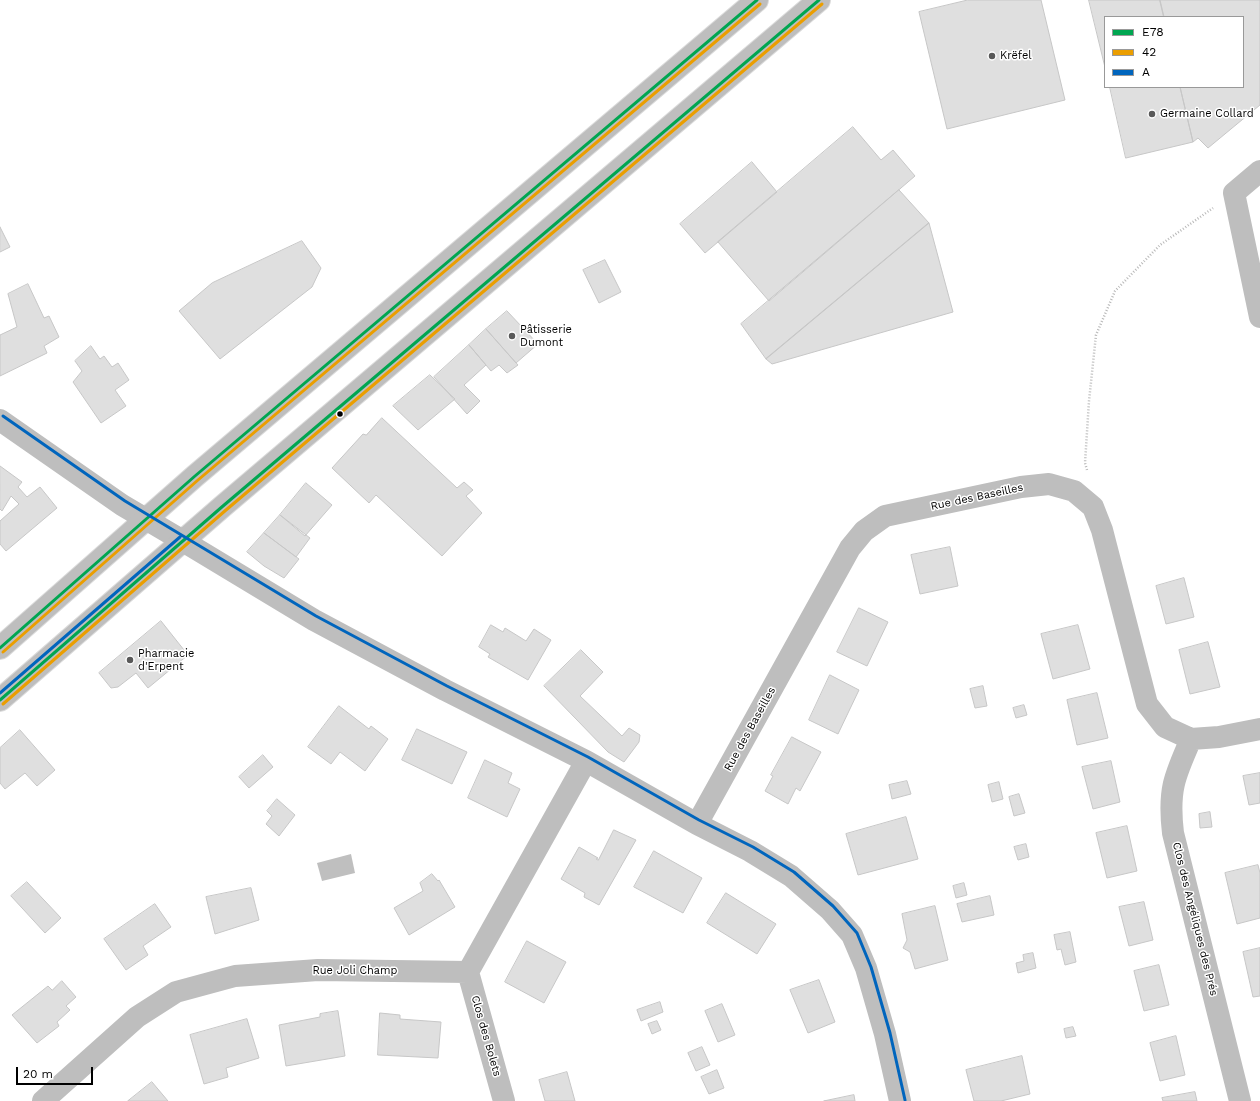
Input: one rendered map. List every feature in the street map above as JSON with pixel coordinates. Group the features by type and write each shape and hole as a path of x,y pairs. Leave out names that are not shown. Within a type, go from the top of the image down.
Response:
{"street":[{"path":"0,648 145,520 757,0"},
{"path":"0,700 183,541 819,0"},
{"path":"1260,171 1234,192 1260,317"},
{"path":"0,420 145,520 183,541 314,620 445,690 586,761 697,824 750,851 791,876 830,910 852,935 866,968 885,1034 900,1101"},
{"name":"Rue des Baseilles","path":"697,824 850,548 864,531 885,516 1021,487 1049,484 1074,491 1093,507 1102,530 1147,704 1165,727 1191,739 1219,737 1260,729"},
{"name":"Clos des Angéliques des Prés","path":"1191,739 1172,786 1170,810 1173,833 1240,1101"},
{"path":"468,972 586,761"},
{"name":"Rue Joli Champ","path":"43,1101 137,1017 176,992 235,976 318,970 468,972"},
{"name":"Clos des Bolets","path":"468,972 504,1101"}],"path":[{"path":"1093,507 1085,463 1094,350 1096,335 1115,291 1160,245 1234,192"}],"shaded area":[{"path":"351,854 355,873 322,881 317,863"}],"building":[{"name":"Krëfel","path":"968,0 1041,0 1065,100 947,129 919,12"},
{"path":"1089,0 1160,0 1164,16 1104,16 1104,63"},
{"path":"1160,0 1260,0 1260,105 1208,148 1198,138 1193,142 1180,88 1244,88 1244,16 1164,16"},
{"name":"Germaine Collard","path":"1110,88 1180,88 1193,142 1126,158"},
{"path":"853,127 881,160 893,150 915,176 769,301 718,242"},
{"path":"752,162 777,192 705,253 680,224"},
{"path":"899,190 929,223 766,359 741,324"},
{"path":"929,223 953,312 772,364 766,359"},
{"path":"0,227 10,247 0,252"},
{"path":"302,241 321,268 312,287 220,359 179,311 212,283"},
{"path":"605,260 621,292 599,303 583,270"},
{"path":"28,284 44,318 49,316 59,337 44,346 47,353 0,376 0,335 17,327 8,294"},
{"name":"Pâtisserie Dumont","path":"507,311 538,344 516,363 486,329"},
{"path":"486,329 518,365 507,373 499,365 491,371 469,345"},
{"path":"469,345 486,365 464,385 480,401 467,414 434,377"},
{"path":"91,346 100,359 104,356 112,367 118,363 129,380 115,390 126,406 101,423 73,382 82,371 75,361"},
{"path":"430,375 455,399 418,430 393,406"},
{"path":"382,418 457,488 464,482 473,490 466,496 482,513 442,556 376,495 369,503 332,468 363,434 366,435"},
{"path":"0,466 22,482 18,487 27,497 40,487 57,508 6,551 0,544 0,521 19,504 11,496 2,511 0,509"},
{"path":"306,483 332,505 305,536 280,515"},
{"path":"280,515 310,538 296,557 264,533"},
{"path":"264,533 299,559 284,578 264,566 247,552"},
{"path":"950,547 958,586 920,594 911,555"},
{"path":"1184,578 1194,617 1166,624 1156,586"},
{"path":"859,608 888,622 867,666 837,652"},
{"path":"161,621 188,655 148,688 136,673 118,687 111,688 99,673"},
{"path":"491,625 503,632 505,628 526,641 534,629 551,640 528,680 488,657 490,654 479,647"},
{"path":"1078,625 1090,669 1053,679 1041,634"},
{"path":"1208,642 1220,687 1190,694 1179,650"},
{"path":"581,650 603,672 580,696 622,736 629,728 640,735 639,742 624,762 608,752 544,686"},
{"path":"830,675 859,690 838,734 809,720"},
{"path":"983,686 987,706 975,708 970,689"},
{"path":"1097,693 1108,738 1077,745 1067,700"},
{"path":"1024,705 1027,715 1016,718 1013,708"},
{"path":"339,706 369,729 371,726 388,739 365,771 340,752 331,764 308,747"},
{"path":"417,729 467,752 452,784 402,760"},
{"path":"20,730 55,770 37,786 25,773 5,789 0,783 0,748"},
{"path":"792,737 821,752 800,791 796,788 788,804 765,791 773,776 771,775"},
{"path":"263,755 273,767 249,788 239,777"},
{"path":"485,760 512,773 508,783 520,789 507,817 468,798"},
{"path":"1111,761 1120,802 1093,809 1082,767"},
{"path":"1260,773 1260,803 1249,805 1243,776"},
{"path":"907,781 911,794 892,799 889,785"},
{"path":"999,782 1003,799 992,802 988,785"},
{"path":"1019,794 1025,813 1014,816 1009,797"},
{"path":"277,799 295,815 279,836 266,824 272,816 267,811"},
{"path":"1210,812 1212,827 1200,828 1199,814"},
{"path":"906,817 918,859 858,875 846,834"},
{"path":"1127,826 1137,871 1107,878 1096,833"},
{"path":"614,830 636,840 599,905 584,897 585,893 561,879 579,847 598,858 596,859 598,860"},
{"path":"1026,844 1029,857 1018,860 1014,847"},
{"path":"654,851 702,878 683,913 634,887"},
{"path":"1258,865 1260,873 1260,918 1237,924 1225,873"},
{"path":"432,874 438,881 439,880 455,907 409,935 394,908 423,891 420,883"},
{"path":"27,882 61,918 45,933 11,896"},
{"path":"964,883 967,895 956,898 953,886"},
{"path":"251,888 259,920 215,934 206,897"},
{"path":"726,893 776,924 757,954 707,923"},
{"path":"990,896 994,915 962,922 957,904"},
{"path":"1144,902 1153,940 1129,946 1119,907"},
{"path":"155,904 171,927 143,946 148,955 126,970 104,939"},
{"path":"935,906 948,960 915,969 910,952 903,948 907,940 902,914"},
{"path":"1070,932 1076,962 1065,965 1061,949 1057,950 1054,935"},
{"path":"527,941 566,962 544,1003 505,982"},
{"path":"1260,948 1260,996 1253,997 1243,952"},
{"path":"1033,953 1036,968 1018,973 1016,963 1024,961 1023,955"},
{"path":"1159,965 1169,1005 1144,1011 1134,971"},
{"path":"819,980 835,1022 808,1033 790,990"},
{"path":"62,981 76,997 66,1006 70,1010 57,1022 59,1026 37,1043 12,1015 48,986 52,990"},
{"path":"660,1002 663,1012 641,1021 637,1010"},
{"path":"722,1004 735,1035 718,1042 705,1011"},
{"path":"338,1011 345,1056 286,1066 279,1025 320,1017 320,1014"},
{"path":"380,1013 400,1015 400,1019 441,1022 438,1058 378,1055"},
{"path":"247,1019 259,1058 226,1068 228,1077 204,1084 190,1035"},
{"path":"657,1021 661,1030 652,1034 648,1024"},
{"path":"1073,1027 1076,1036 1066,1038 1064,1029"},
{"path":"1176,1036 1185,1075 1160,1081 1150,1043"},
{"path":"702,1047 710,1065 696,1071 688,1053"},
{"path":"1022,1056 1030,1094 1001,1101 974,1101 966,1070"},
{"path":"717,1070 724,1088 709,1094 701,1077"},
{"path":"567,1072 575,1101 545,1101 539,1080"},
{"path":"152,1082 168,1101 128,1101"},
{"path":"1195,1092 1197,1101 1163,1101 1162,1098"},
{"path":"854,1095 855,1101 824,1101"}],"transit line":[{"name":"E78","path":"0,648 195,476 757,0"},
{"name":"E78","path":"0,700 223,506 819,0"},
{"name":"42","path":"3,652 198,480 760,4"},
{"name":"42","path":"3,704 226,510 822,4"},
{"name":"A","path":"3,416 125,501 316,616 447,686 588,757 699,820 753,847 794,872 833,906 857,933 871,967 890,1033 905,1100"},
{"name":"A","path":"0,693 180,537"}],"place":[{"name":"Krëfel","path":"992,56"},
{"name":"Germaine Collard","path":"1152,114"},
{"name":"Pâtisserie Dumont","path":"512,336"},
{"name":"Pharmacie d'Erpent","path":"130,660"}]}
